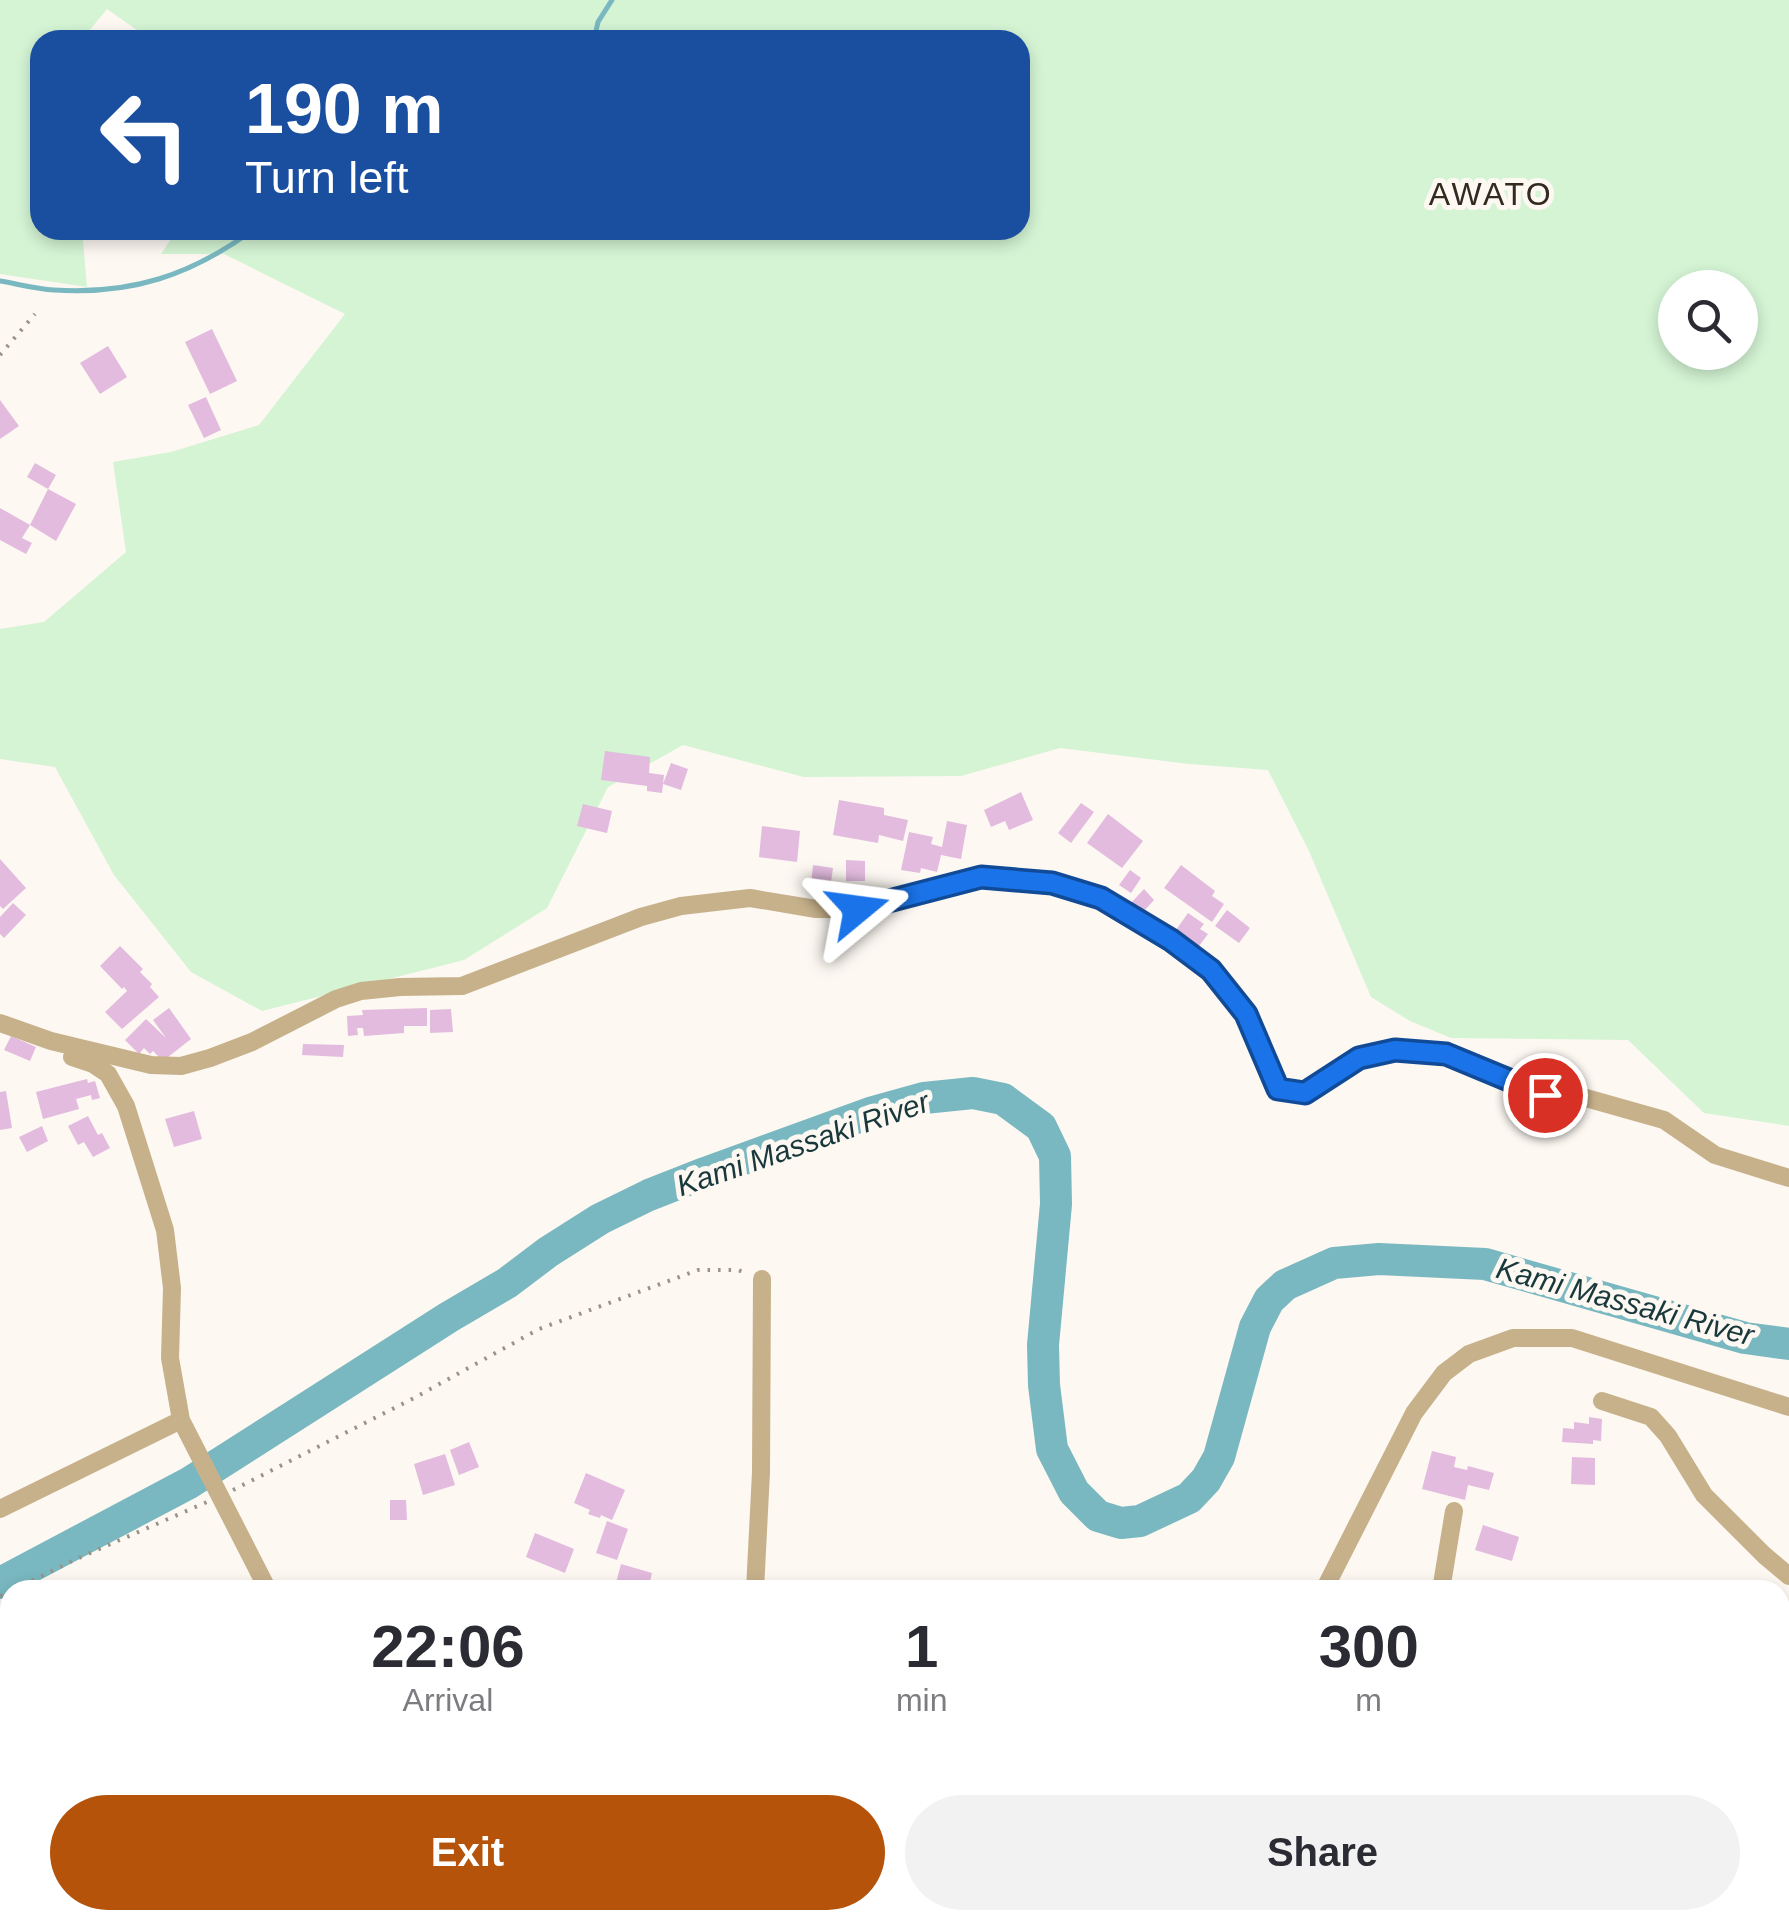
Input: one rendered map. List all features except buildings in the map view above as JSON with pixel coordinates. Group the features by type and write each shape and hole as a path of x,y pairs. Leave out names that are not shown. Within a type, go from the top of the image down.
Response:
{"street":[{"path":"0,1022 50,1041 151,1065 181,1066 252,1042 336,999 400,987 462,986 640,917 681,906 750,898 816,909 858,909 981,877 1052,883 1101,898 1171,940 1211,970 1246,1014 1278,1089 1305,1093 1359,1058 1395,1050 1446,1054 1545,1095 1586,1098 1664,1120 1715,1155 1789,1178"},
{"path":"50,1041 65,1055 93,1064 108,1074 126,1106 165,1230 172,1288 170,1358 181,1420 263,1580"},
{"path":"755,1580 762,1279"},
{"path":"1329,1580 1414,1413 1444,1373 1469,1354 1513,1338 1572,1338 1789,1408"},
{"path":"1602,1401 1652,1417 1704,1495 1789,1576"},
{"path":"0,1508 181,1420"},
{"path":"1443,1580 1454,1511"}],"path":[{"path":"0,355 35,314"},
{"path":"34,1580 218,1497 540,1329 698,1270 738,1270 762,1279"}],"green space":[{"path":"0,0 1789,0 1789,1126 1704,1113 1628,1040 1451,1038 1410,1021 1371,997 1309,851 1268,770 1060,748 961,776 804,777 683,745 608,787 547,908 464,960 262,1011 191,972 114,875 55,767 0,759 0,629 44,622 126,552 113,462 171,452 259,425 345,314 224,254 161,254 170,240 1030,240 1030,30 137,30 107,9 90,30 30,30 30,240 83,240 87,287 0,274"}],"waterway":[{"path":"596,30 612,0"},
{"path":"0,281 82,291 135,285 183,270 239,240"},
{"name":"Kami Massaki River","path":"6,1580 189,1483 507,1283 600,1219 705,1173 870,1113 924,1098 973,1093 1003,1099 1041,1127 1055,1156 1056,1204 1043,1345 1052,1449 1074,1492 1098,1516 1121,1523 1140,1521 1189,1498 1206,1480 1219,1457 1255,1327 1269,1300 1285,1285 1334,1263 1379,1259 1485,1264 1745,1338 1789,1344"}],"district":[{"name":"AWATO","path":"1491,194"}],"route":[{"path":"858,909 981,877 1052,883 1101,898 1171,940 1211,970 1246,1014 1278,1089 1305,1093 1359,1058 1395,1050 1446,1054 1545,1095"}]}
